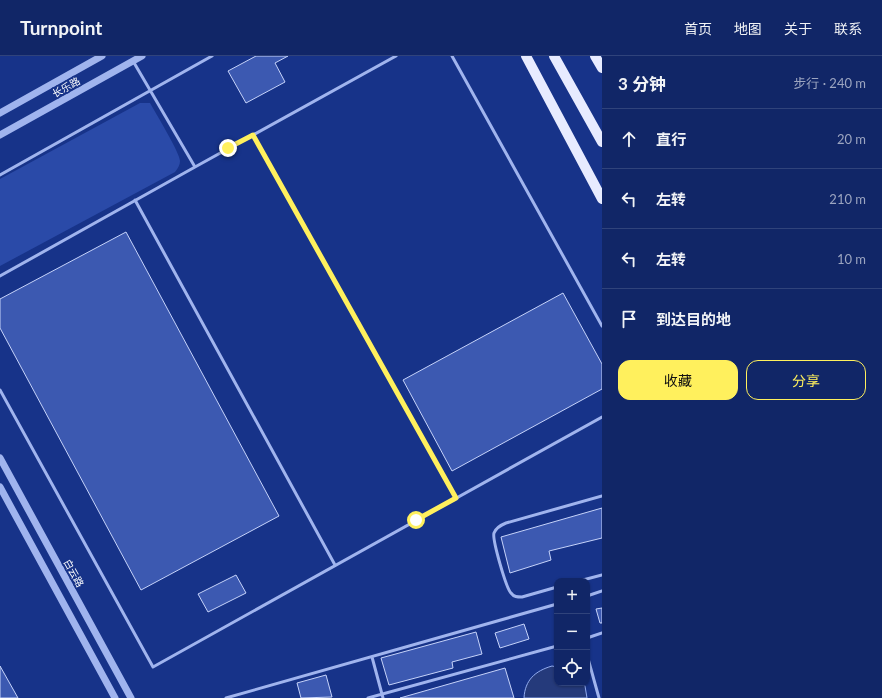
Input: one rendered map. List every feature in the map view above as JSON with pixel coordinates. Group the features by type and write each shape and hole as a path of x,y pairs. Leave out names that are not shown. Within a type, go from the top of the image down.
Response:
{"main road":[{"path":"526,56 602,199"},
{"path":"554,56 602,142"},
{"path":"596,56 602,68"}],"street":[{"name":"长乐路","path":"0,113 102,56"},
{"name":"长乐路","path":"0,135 142,56"},
{"name":"白云路","path":"0,458 131,698"},
{"path":"0,487 115,698"}],"lane":[{"path":"0,175 212,56"},
{"path":"0,276 396,56"},
{"path":"452,56 602,326"},
{"path":"133,61 195,167"},
{"path":"253,135 456,498"},
{"path":"135,200 335,565"},
{"path":"0,390 153,667 602,417"},
{"path":"554,588 522,597 517,597 512,594 507,587 494,541 494,532 506,523 602,496"},
{"path":"590,578 602,575"},
{"path":"590,595 602,591"},
{"path":"226,698 554,605"},
{"path":"590,637 602,634"},
{"path":"368,698 383,696 554,647"},
{"path":"372,657 383,696"},
{"path":"590,666 599,698"}],"shaded area":[{"path":"140,103 150,103 172,142 180,161 180,164 175,172 0,266 0,179"},
{"path":"554,666 554,686 585,686 587,698 524,698 526,686 529,681 532,677 546,668"}],"building":[{"path":"256,56 288,56 275,63 285,82 246,103 228,71"},
{"path":"126,232 279,516 141,590 0,328 0,299"},
{"path":"563,293 602,364 602,389 452,471 403,380"},
{"path":"602,508 602,538 549,551 551,560 510,573 501,537"},
{"path":"236,575 246,593 208,612 198,594"},
{"path":"602,608 602,623 600,623 596,609"},
{"path":"524,624 529,639 500,648 495,633"},
{"path":"476,632 482,654 452,662 453,668 389,685 381,658"},
{"path":"0,666 18,698 0,698"},
{"path":"505,668 514,698 400,698"},
{"path":"326,675 332,697 301,698 297,683"}],"route":[{"path":"228,148 253,135 456,498 416,520"}]}
